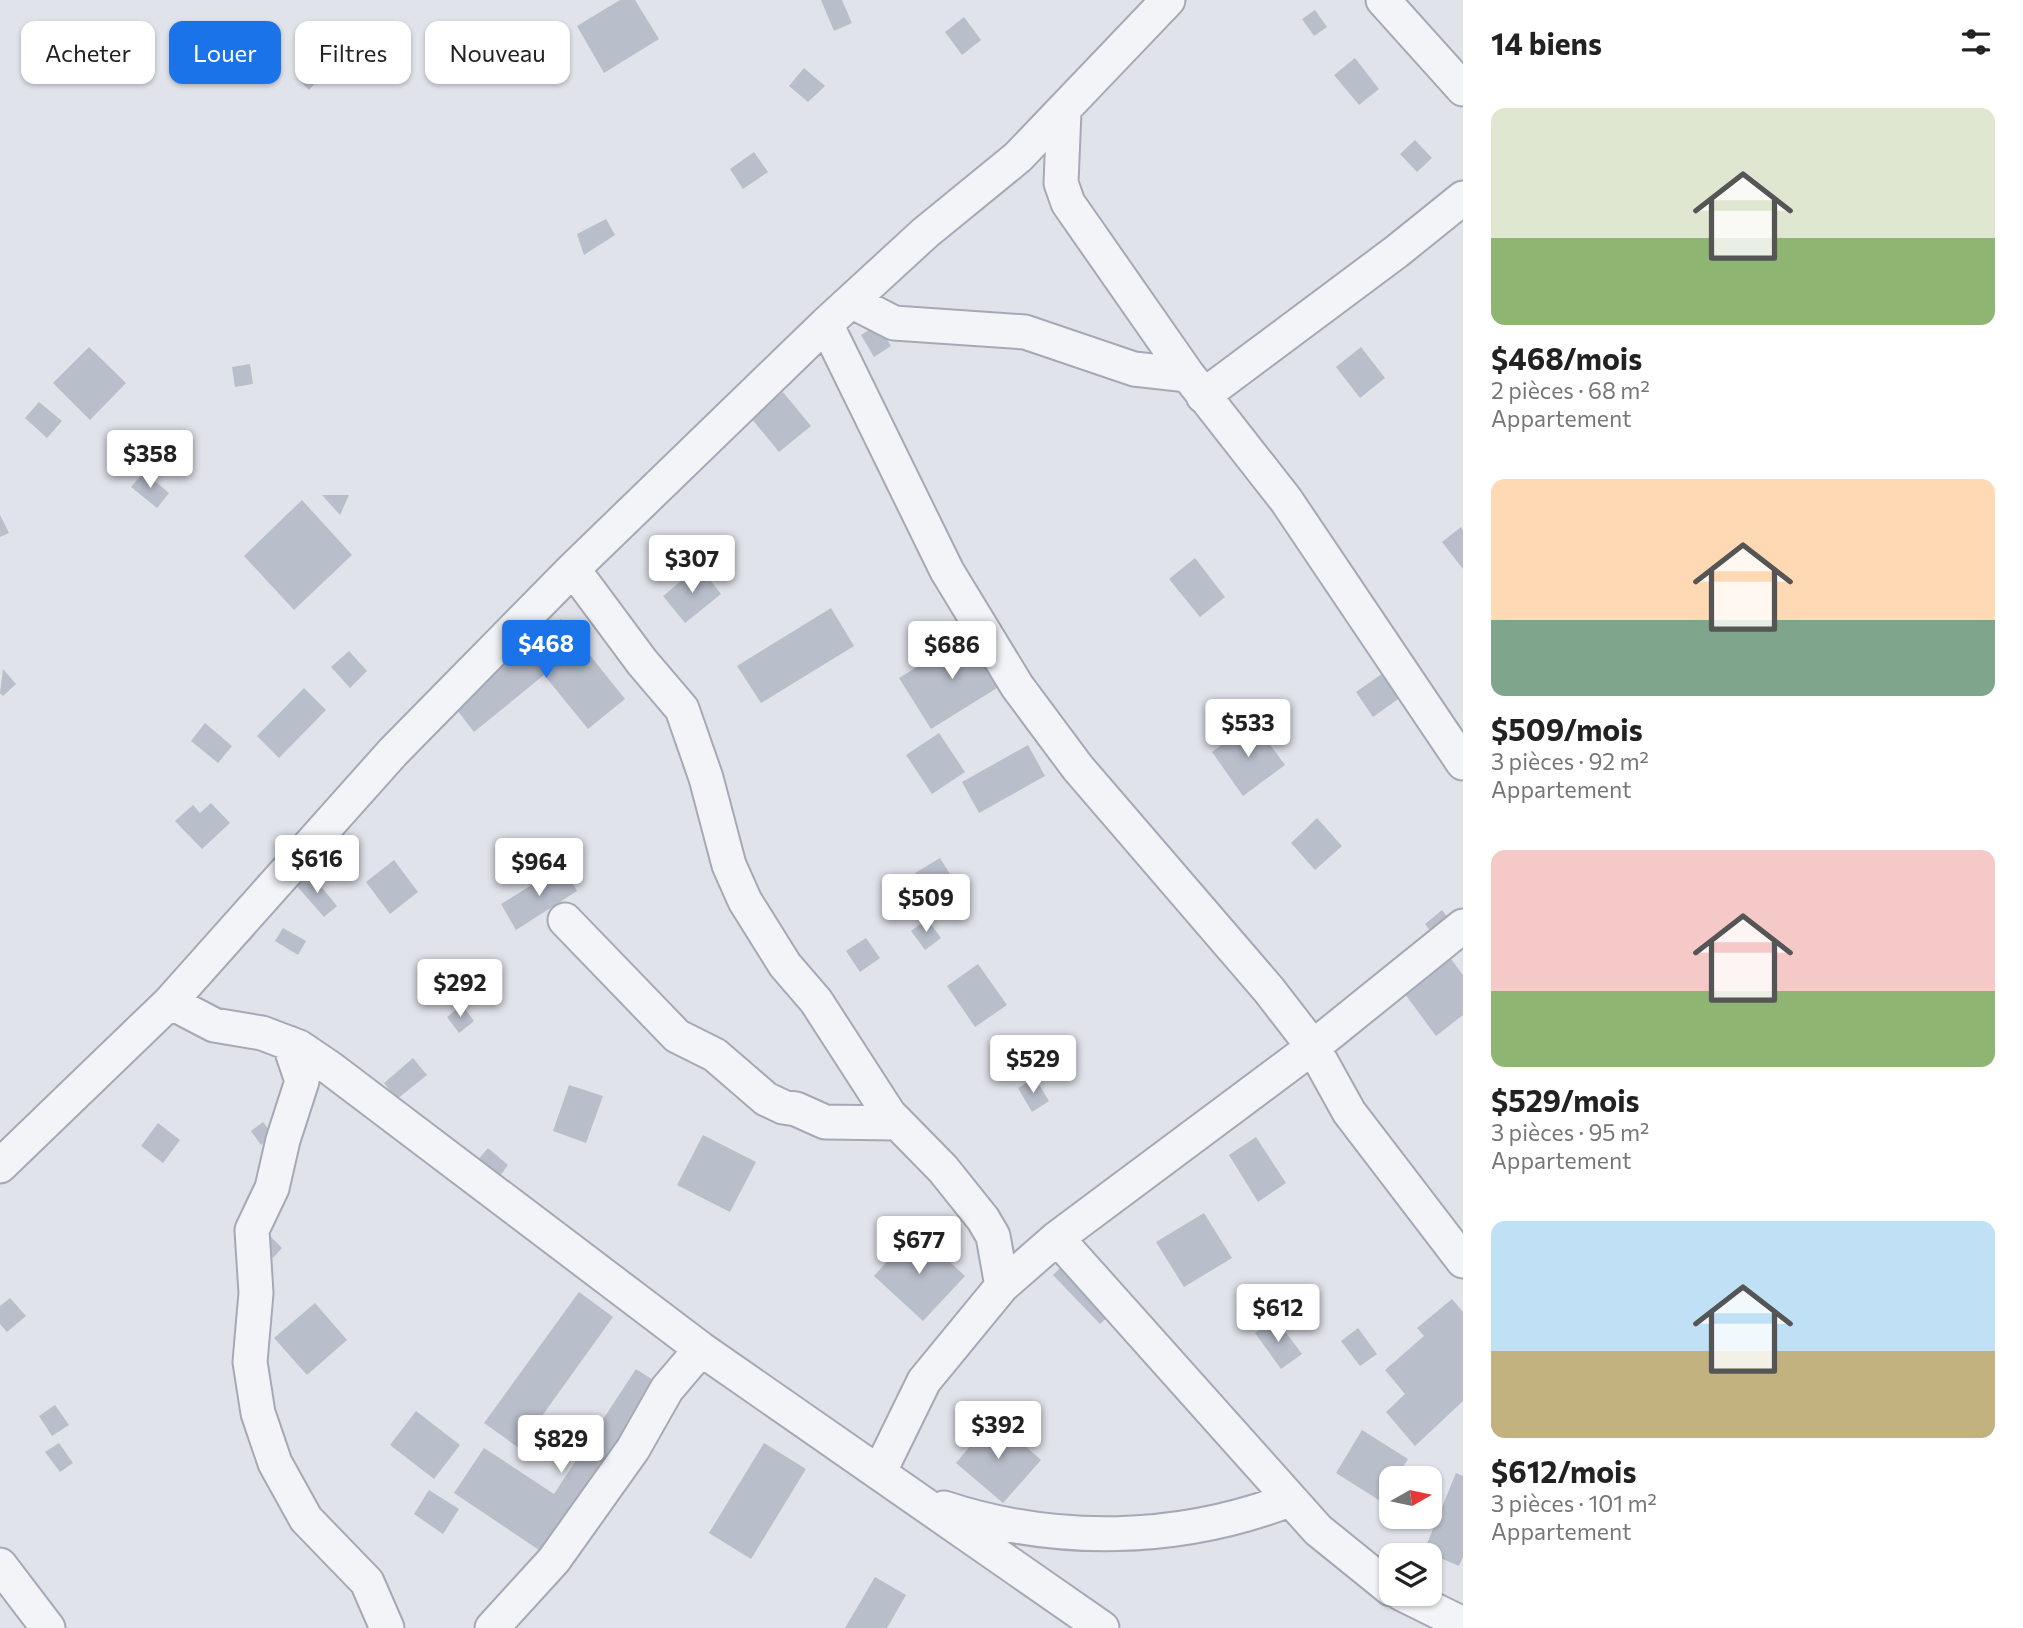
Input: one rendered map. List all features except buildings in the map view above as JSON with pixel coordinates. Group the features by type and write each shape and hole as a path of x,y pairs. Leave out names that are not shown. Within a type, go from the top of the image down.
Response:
{"street":[{"path":"0,1166 170,1002 393,752 573,569 826,324 925,233 1018,156 1168,0"},
{"path":"1383,0 1463,89"},
{"path":"1064,111 1061,183 1068,203 1196,385 1286,500 1463,763"},
{"path":"851,301 894,323 1025,332 1134,369 1196,385 1396,252 1463,198"},
{"path":"826,324 947,571 1017,686 1078,768 1241,953 1313,1047 1349,1112 1463,1261"},
{"path":"573,569 642,662 682,709 706,778 729,865 745,901 785,965 816,1001 897,1123 943,1170 983,1219 993,1236 1002,1286"},
{"path":"565,920 677,1036 715,1055 766,1100 825,1122 897,1123"},
{"path":"879,1473 924,1381 1002,1286 1057,1238 1313,1047 1463,926"},
{"path":"170,1002 214,1025 262,1032 289,1043 330,1068 701,1349 1102,1628"},
{"path":"289,1043 302,1081 282,1140 272,1188 252,1230 256,1293 249,1349 252,1375 265,1439 275,1463 306,1520 367,1582 387,1628"},
{"path":"1057,1238 1200,1395 1318,1531 1379,1579"},
{"path":"492,1628 554,1560 633,1449 667,1389 701,1349"},
{"path":"916,1498 966,1515 1018,1527 1055,1533 1116,1534 1178,1528 1266,1508 1289,1500"},
{"path":"0,1565 48,1628"},
{"path":"1426,1606 1463,1624"}]}
